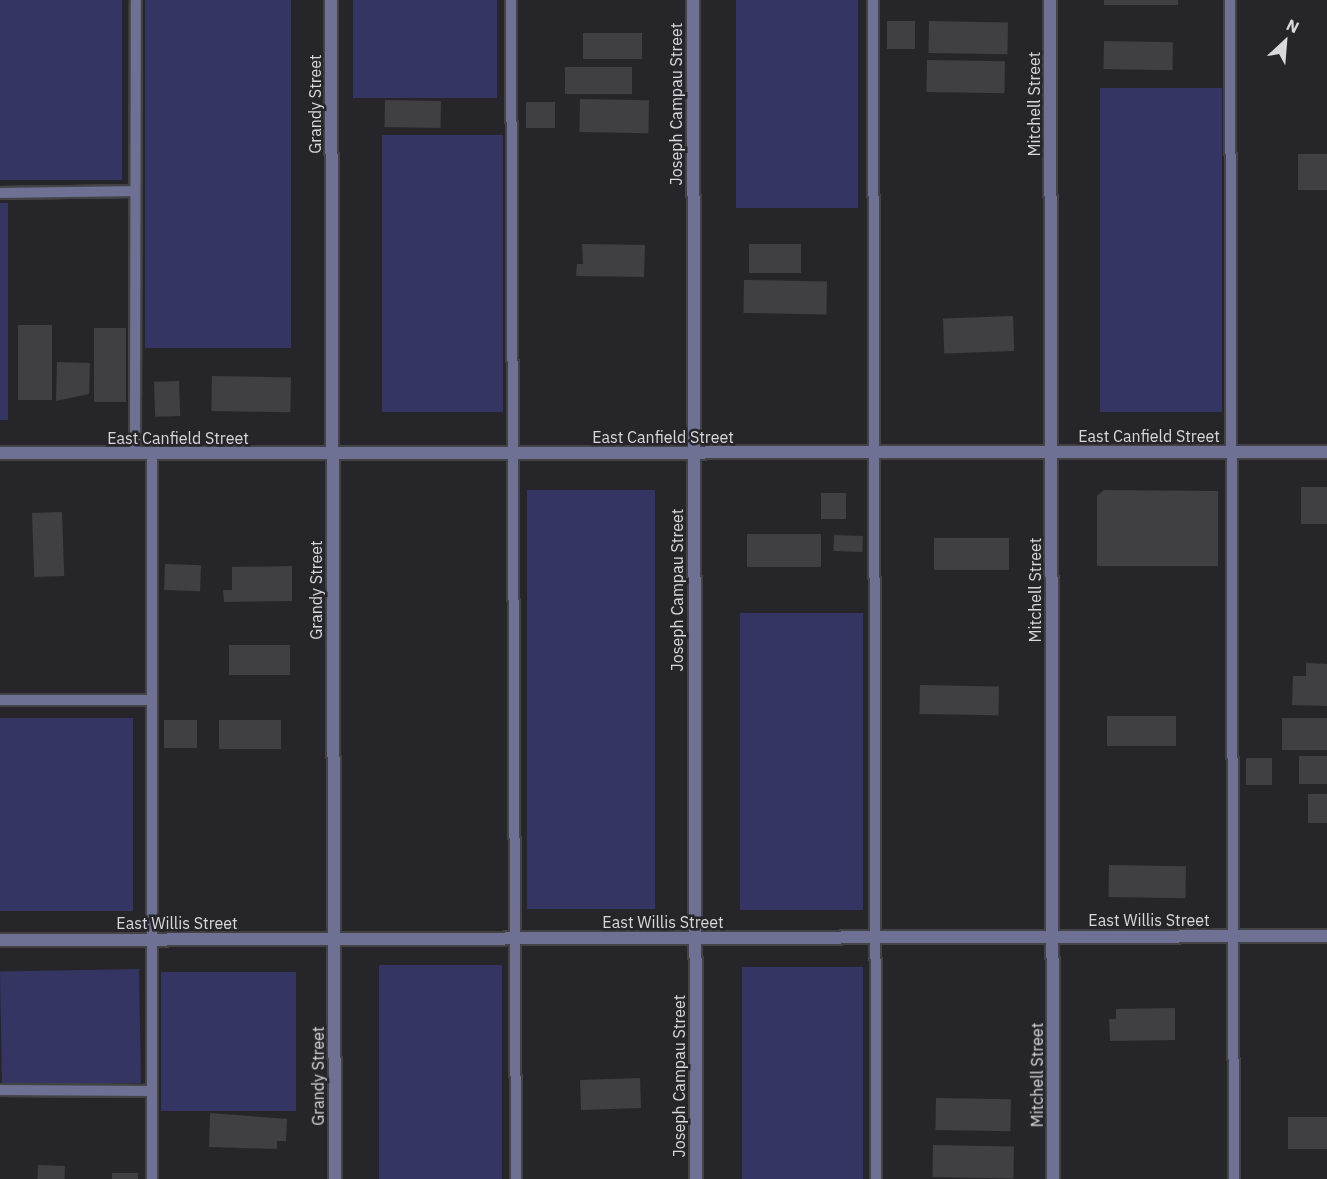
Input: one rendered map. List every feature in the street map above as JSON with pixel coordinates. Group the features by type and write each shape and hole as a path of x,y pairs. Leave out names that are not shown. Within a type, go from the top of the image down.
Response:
{"street":[{"name":"Grandy Street","path":"331,0 335,1179"},
{"name":"Joseph Campau Street","path":"693,0 696,1179"},
{"name":"Mitchell Street","path":"1050,0 1053,1179"},
{"name":"East Canfield Street","path":"0,453 333,455 1327,452"},
{"name":"East Willis Street","path":"0,940 1327,936"}],"lane":[{"path":"135,0 135,454"},
{"path":"512,0 516,1179"},
{"path":"873,0 876,1179"},
{"path":"1230,0 1234,1179"},
{"path":"0,193 135,191"},
{"path":"152,1179 150,940 153,454"},
{"path":"0,700 151,700"},
{"path":"0,1090 151,1091"}],"shaded area":[{"path":"0,0 122,0 122,180 0,180"},
{"path":"145,0 291,0 291,348 145,348"},
{"path":"353,0 497,0 497,98 353,98"},
{"path":"736,0 858,0 858,208 736,208"},
{"path":"1100,88 1222,88 1222,412 1100,412"},
{"path":"382,135 503,135 503,412 382,412"},
{"path":"0,203 8,203 8,420 0,420"},
{"path":"527,490 655,490 655,909 527,909"},
{"path":"740,613 863,613 863,910 740,910"},
{"path":"0,718 133,718 133,911 0,911"},
{"path":"379,965 502,965 502,1179 379,1179"},
{"path":"742,967 863,967 863,1179 742,1179"},
{"path":"139,969 141,1083 2,1085 0,971"},
{"path":"161,972 296,972 296,1111 161,1111"}],"building":[{"path":"1104,0 1178,0 1178,5 1104,5"},
{"path":"887,21 915,21 915,49 887,49"},
{"path":"929,21 1008,22 1007,54 928,53"},
{"path":"583,33 642,33 642,59 583,59"},
{"path":"1104,41 1173,42 1173,70 1104,69"},
{"path":"927,60 1005,61 1004,93 926,92"},
{"path":"565,67 632,67 632,94 565,94"},
{"path":"580,99 649,100 648,133 579,132"},
{"path":"385,100 441,101 441,128 385,127"},
{"path":"526,102 555,102 555,128 526,128"},
{"path":"1298,154 1327,154 1327,190 1298,190"},
{"path":"582,244 645,245 644,277 576,276 577,264 583,264"},
{"path":"749,244 801,244 801,273 749,273"},
{"path":"744,280 827,281 826,314 743,313"},
{"path":"1013,316 1014,351 944,353 943,318"},
{"path":"18,325 52,325 52,400 18,400"},
{"path":"94,328 126,328 126,402 94,402"},
{"path":"57,362 90,363 89,394 56,401"},
{"path":"212,376 291,377 290,412 211,411"},
{"path":"179,381 180,416 155,417 154,382"},
{"path":"1301,487 1327,487 1327,524 1301,524"},
{"path":"1104,490 1218,491 1218,566 1097,566 1097,496"},
{"path":"821,493 846,493 846,519 821,519"},
{"path":"62,512 64,576 34,577 32,513"},
{"path":"747,534 821,534 821,567 747,567"},
{"path":"834,535 863,536 862,552 833,551"},
{"path":"934,538 1009,538 1009,570 934,570"},
{"path":"165,564 201,565 200,591 164,590"},
{"path":"292,566 292,601 224,602 223,590 232,590 232,567"},
{"path":"229,645 290,645 290,675 229,675"},
{"path":"1306,663 1327,664 1327,706 1292,705 1293,676 1306,676"},
{"path":"920,685 999,686 998,715 919,714"},
{"path":"1107,716 1176,716 1176,746 1107,746"},
{"path":"1282,718 1327,718 1327,750 1282,750"},
{"path":"164,720 197,720 197,748 164,748"},
{"path":"219,720 281,720 281,749 219,749"},
{"path":"1299,756 1327,756 1327,784 1299,784"},
{"path":"1246,758 1272,758 1272,785 1246,785"},
{"path":"1308,794 1327,794 1327,823 1308,823"},
{"path":"1109,865 1186,866 1185,898 1108,897"},
{"path":"1175,1008 1175,1040 1110,1041 1109,1019 1116,1019 1116,1009"},
{"path":"640,1078 641,1108 581,1110 580,1080"},
{"path":"936,1098 1011,1099 1010,1131 935,1130"},
{"path":"210,1113 287,1119 286,1141 277,1141 277,1149 209,1147"},
{"path":"1288,1117 1327,1117 1327,1149 1288,1149"},
{"path":"933,1145 1014,1146 1013,1178 932,1177"},
{"path":"38,1165 65,1166 65,1179 38,1179"},
{"path":"112,1173 138,1173 138,1179 112,1179"}]}
